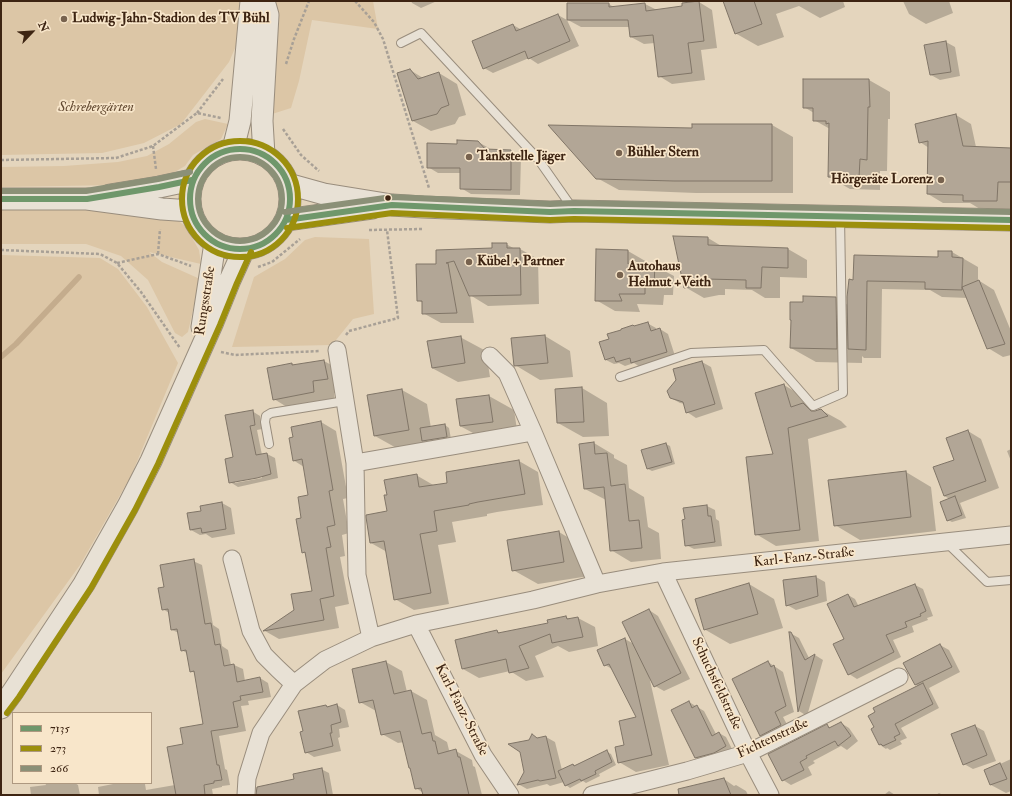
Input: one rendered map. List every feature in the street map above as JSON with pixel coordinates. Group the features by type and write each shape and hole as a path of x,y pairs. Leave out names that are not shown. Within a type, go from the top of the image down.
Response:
{"street":[{"path":"233,149 240,121 250,1"},
{"path":"264,1 268,15 262,121 264,155"},
{"path":"233,149 249,149 264,155 275,162 283,172 288,184 290,202 286,220 279,231 269,240 257,246 244,250 229,248 215,243 204,235 196,224 191,212 189,196 192,180 202,165 216,154 233,149"},
{"path":"87,199 192,180"},
{"path":"288,184 324,194 392,205 550,212 574,211 1011,220"},
{"path":"1,199 87,199 191,212"},
{"path":"286,220 392,205"},
{"name":"Rungsstraße","path":"197,358 215,243"},
{"name":"Rungsstraße","path":"1,708 84,584 124,513 151,461 244,250"},
{"path":"337,350 355,463 357,575 371,638"},
{"path":"490,356 507,373 597,584"},
{"path":"355,463 533,432"},
{"name":"Karl-Fanz-Straße","path":"246,795 247,778 261,733 294,684 325,660 371,638 416,624 533,600 597,584 664,572 1011,535"},
{"path":"232,559 251,632 264,654 294,684"},
{"name":"Schuchsfeldstraße","path":"664,572 748,753 770,795"},
{"name":"Karl-Fanz-Straße","path":"416,624 483,755 510,795"},
{"name":"Fichtenstraße","path":"592,795 687,771 748,753 900,677"}],"lane":[{"path":"401,44 421,33 538,159 574,211"},
{"path":"620,377 691,353 764,350 813,406 843,393 840,216"},
{"path":"269,444 265,422 266,416 271,413 345,401"},
{"path":"947,542 987,582 1011,580"}],"path":[{"path":"286,67 294,38 309,1"},
{"path":"356,1 374,22 383,39 430,191"},
{"path":"1,160 116,158 153,146 197,113 225,77"},
{"path":"197,113 240,121"},
{"path":"283,128 300,155 324,175"},
{"path":"1,250 100,254 116,263 141,292 178,347 197,358 208,357 222,352 235,356 337,350 349,331 398,318 387,230"},
{"path":"253,269 272,262 302,238"},
{"path":"116,263 158,254 210,273"}],"green space":[{"name":"Schrebergärten","path":"1,1 239,1 239,39 229,62 181,124 144,143 102,153 1,155"},
{"path":"274,1 373,1 378,29 312,20 299,81 291,108 269,115"},
{"path":"205,119 228,124 221,139 193,155 185,166 166,177 118,185 1,187 1,167 64,166 118,162 147,156 169,144 196,122"},
{"path":"1,208 60,208 135,212 175,218 186,227 199,250 201,264 149,252 162,262 200,279 188,332 182,337 175,333 148,280 121,256 86,244 1,244"},
{"path":"315,237 369,239 374,314 353,319 332,345 232,347 254,277 285,259 305,240"},
{"path":"1,255 100,258 118,269 147,307 178,363 131,476 80,565 1,674"}],"building":[{"path":"699,1 704,41 688,43 692,73 658,77 653,35 630,37 628,20 567,20 567,3 609,3 609,7 645,3 646,11 682,6 682,3"},
{"path":"723,1 754,1 762,24 735,34"},
{"path":"558,14 570,41 528,59 525,51 483,69 472,41 513,24 516,31"},
{"path":"946,41 951,72 930,75 924,45"},
{"path":"410,69 418,79 439,72 449,105 441,108 437,114 412,121 397,73"},
{"path":"803,79 869,79 870,107 868,107 867,160 860,159 859,178 828,177 829,123 826,124 826,121 813,121 813,108 803,108"},
{"path":"956,114 963,146 1011,148 1011,182 998,182 997,201 963,201 963,195 927,194 928,141 919,143 915,124"},
{"path":"692,124 772,124 772,181 596,179 548,125 692,128"},
{"path":"457,140 478,141 485,149 511,150 511,190 460,189 460,168 427,168 427,143 457,144"},
{"path":"673,236 708,237 708,245 788,248 788,268 762,267 761,288 746,288 746,280 707,279 707,285 684,288"},
{"path":"492,243 507,243 507,248 520,248 521,295 469,296 454,261 446,263 448,263 457,313 422,314 422,301 417,301 416,264 436,264 436,250 492,248"},
{"path":"596,249 628,250 628,264 655,265 654,285 645,285 645,294 619,294 622,301 595,301"},
{"path":"938,251 952,251 952,257 963,258 962,290 925,289 925,282 867,281 866,350 848,349 847,297 849,279 853,280 854,255 938,257"},
{"path":"979,280 1005,344 987,349 962,287"},
{"path":"803,296 836,297 837,349 790,348 790,302 803,302"},
{"path":"648,322 651,331 660,328 667,352 631,363 630,358 616,362 614,357 605,360 599,342 609,339 607,334 633,325"},
{"path":"545,335 548,363 514,366 511,338"},
{"path":"461,336 465,363 432,368 427,341"},
{"path":"324,360 328,379 313,381 314,392 273,400 267,368 292,363 292,365"},
{"path":"702,361 715,404 686,413 683,402 670,398 667,391 676,380 673,369"},
{"path":"784,384 791,407 803,403 811,411 821,409 828,416 788,428 800,530 755,535 746,457 773,454 755,393"},
{"path":"582,387 584,422 557,423 555,389"},
{"path":"402,389 409,430 374,436 367,395"},
{"path":"489,395 493,422 460,426 456,399"},
{"path":"253,410 255,425 250,426 256,455 267,453 271,474 229,483 225,459 233,457 225,415"},
{"path":"321,421 333,490 329,491 335,525 327,527 331,547 326,548 334,596 320,599 324,620 263,631 294,610 291,594 312,591 305,552 302,553 296,519 301,518 298,497 308,495 302,459 293,461 289,438 293,437 291,427"},
{"path":"445,424 447,437 422,441 420,428"},
{"path":"968,430 986,481 944,496 933,467 954,460 946,438"},
{"path":"594,442 595,454 607,453 611,486 625,484 629,521 639,520 642,548 610,551 604,487 584,489 579,444"},
{"path":"666,443 672,462 647,469 641,450"},
{"path":"519,460 525,494 434,511 437,531 420,534 431,593 394,600 384,541 370,543 366,517 366,515 387,511 384,495 387,495 384,480 417,474 419,487 447,483 446,472"},
{"path":"906,471 911,517 834,526 828,480"},
{"path":"955,496 962,515 947,521 940,502"},
{"path":"222,502 226,529 202,533 201,528 190,530 187,513 201,511 200,506"},
{"path":"707,505 708,516 711,516 715,542 685,546 682,520 685,519 683,508"},
{"path":"559,531 564,562 512,571 507,540"},
{"path":"194,559 205,624 211,623 215,645 220,644 224,666 234,664 237,682 260,677 263,692 240,696 241,700 233,702 238,727 211,731 217,765 219,765 222,780 204,785 205,795 176,795 167,747 183,744 180,728 203,724 194,671 190,672 186,650 181,651 177,629 171,630 168,609 162,610 158,588 164,587 160,565"},
{"path":"816,576 818,596 786,606 783,580"},
{"path":"749,583 758,614 704,630 695,599"},
{"path":"915,584 926,611 920,614 921,616 905,622 907,627 886,635 894,652 848,675 833,644 844,639 827,604 848,594 854,607"},
{"path":"649,609 681,673 654,687 622,622"},
{"path":"566,616 567,619 578,617 583,637 552,643 550,634 519,646 529,668 509,673 506,659 462,669 455,640 497,630 498,633 548,623 547,620"},
{"path":"789,632 791,632 805,660 815,654 798,712"},
{"path":"625,638 652,755 618,763 615,747 624,745 619,721 636,717 609,664 604,666 597,650"},
{"path":"940,644 952,667 915,685 903,663"},
{"path":"386,661 394,694 411,690 422,734 431,732 438,754 456,749 458,757 460,757 469,795 423,795 421,788 415,789 400,731 381,735 373,700 359,703 352,669"},
{"path":"768,661 771,667 774,665 786,706 775,712 781,725 760,736 732,679"},
{"path":"923,683 933,704 895,724 900,734 894,737 896,740 883,746 881,744 879,745 871,729 874,727 868,716 875,712 873,708"},
{"path":"689,701 692,708 697,705 712,736 719,732 726,746 714,753 695,758 671,710"},
{"path":"337,704 341,722 331,725 332,733 330,733 333,746 305,753 300,732 303,731 298,711"},
{"path":"841,722 851,736 838,746 835,741 806,756 807,758 800,762 804,770 782,781 768,754 827,724 829,728"},
{"path":"975,725 987,755 963,765 951,734"},
{"path":"532,734 537,738 546,736 556,778 540,781 538,780 517,785 524,772 520,752 508,744 529,740"},
{"path":"607,750 612,762 595,771 596,774 565,786 558,771 573,764 574,766"},
{"path":"1000,763 1007,779 990,785 984,770"},
{"path":"322,768 327,795 256,795 257,787 294,779 293,774"},
{"path":"724,778 731,795 679,795 678,789"}],"waterway":[{"path":"1,357 16,344 79,277"}],"transit line":[{"name":"273","path":"240,141 262,145 281,158 294,177 298,199 294,221 281,240 262,253 240,257 218,253 199,240 186,221 182,199 186,177 199,158 218,145 240,141"},
{"name":"7135","path":"240,149 259,153 276,163 286,180 290,199 286,218 276,235 259,245 240,249 221,245 204,235 194,218 190,199 194,180 204,163 221,153 240,149"},
{"name":"266","path":"240,157 256,160 270,169 279,183 282,199 279,215 270,229 256,238 240,241 224,238 210,229 201,215 198,199 201,183 210,169 224,160 240,157"},
{"name":"266","path":"1,191 86,191 190,172"},
{"name":"7135","path":"1,199 87,199 192,180"},
{"name":"266","path":"285,212 392,197 550,204 574,203 1011,212"},
{"name":"7135","path":"286,220 392,205 550,212 574,211 1011,220"},
{"name":"273","path":"287,228 392,213 550,220 574,219 1011,228"},
{"name":"273","path":"7,713 91,588 135,510 158,464 251,252"}],"place":[{"name":"Ludwig-Jahn-Stadion des TV Bühl","path":"64,19"},
{"name":"Bühler Stern","path":"619,153"},
{"name":"Tankstelle Jäger","path":"469,157"},
{"name":"Hörgeräte Lorenz","path":"941,180"},
{"name":"Kübel + Partner","path":"469,262"},
{"name":"Autohaus Helmut +Veith","path":"620,275"}]}
